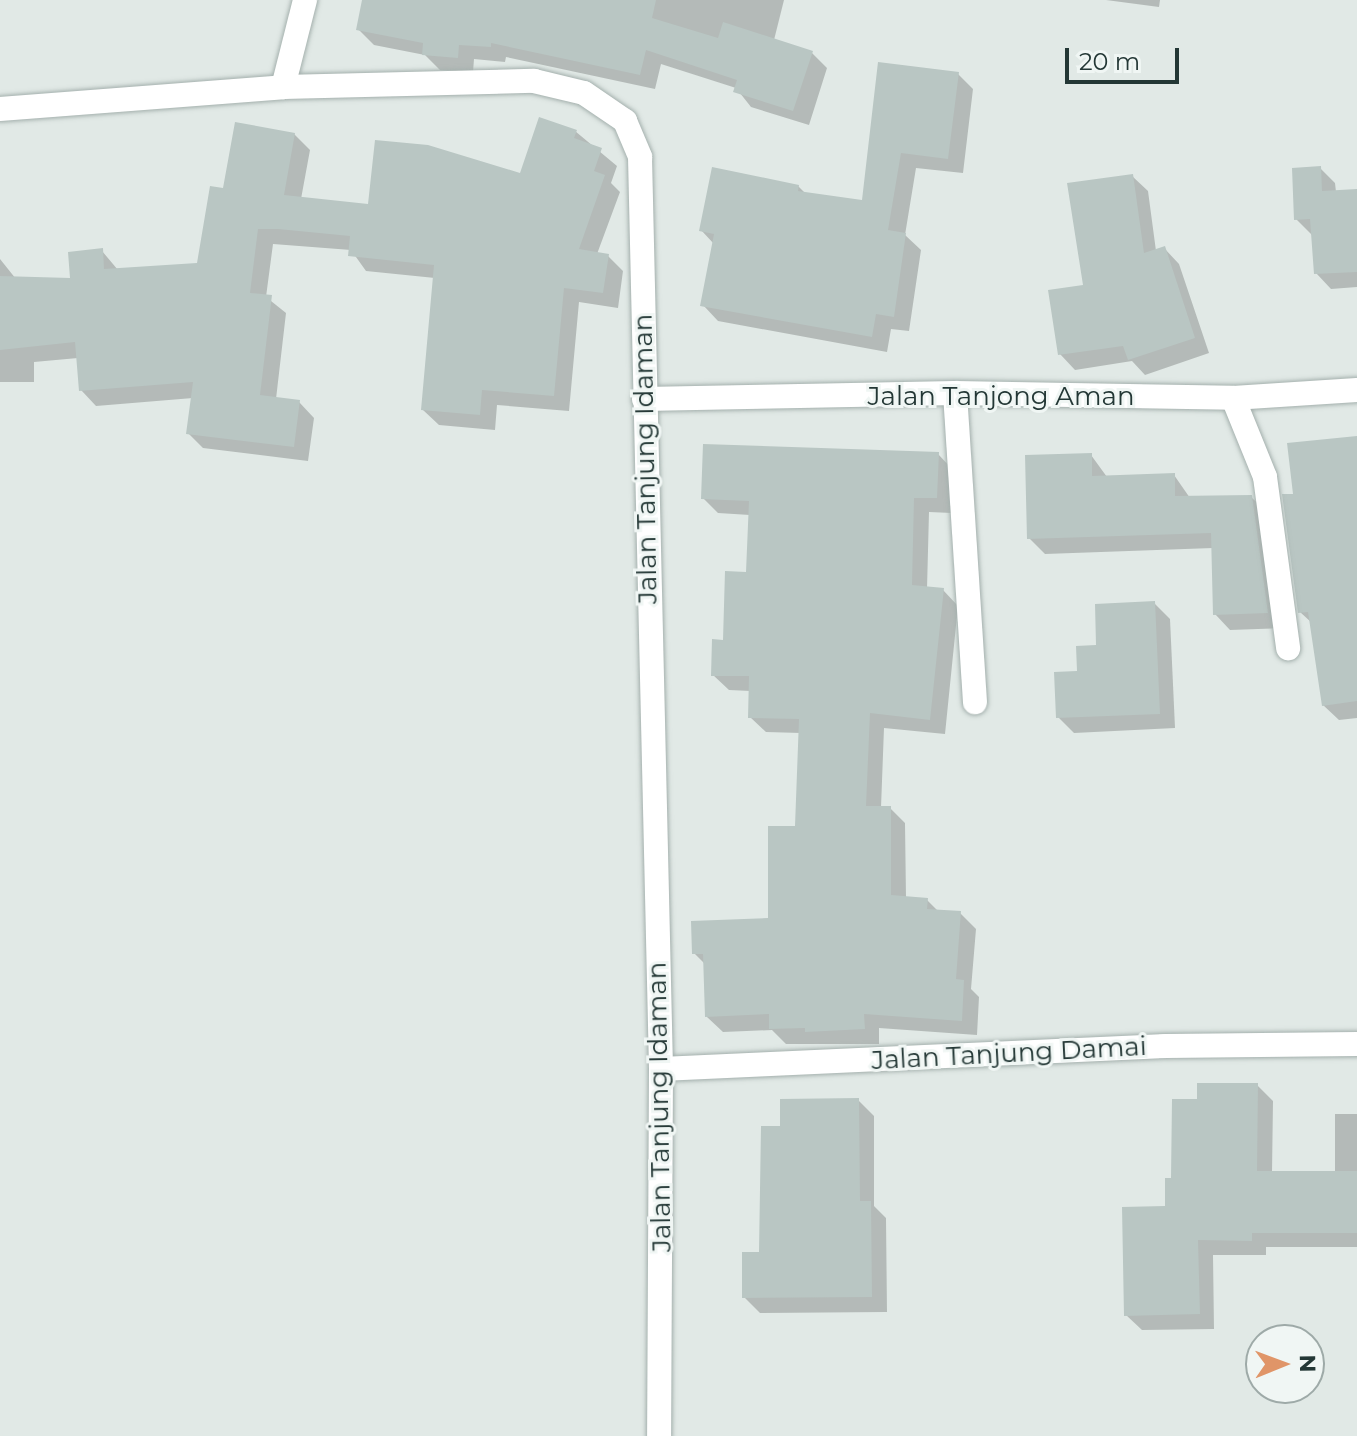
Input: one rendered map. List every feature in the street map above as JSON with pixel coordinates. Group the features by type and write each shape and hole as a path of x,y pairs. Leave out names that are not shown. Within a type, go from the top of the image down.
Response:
{"street":[{"path":"283,87 305,0"},
{"name":"Jalan Tanjung Idaman","path":"0,109 283,87 534,81 584,93 625,121 640,157 661,1069 659,1436"},
{"name":"Jalan Tanjong Aman","path":"644,399 955,393 1233,398 1357,390"},
{"path":"955,393 975,702"},
{"path":"1233,398 1265,477 1288,648"},
{"name":"Jalan Tanjung Damai","path":"661,1069 1166,1046 1357,1044"}],"building":[{"path":"362,0 656,0 652,18 718,38 723,22 813,51 793,111 733,92 737,80 646,50 640,75 491,43 491,47 459,45 458,58 422,55 423,43 356,30"},
{"path":"878,62 959,72 948,159 901,153 888,230 906,233 894,317 876,314 872,337 700,306 714,234 699,231 712,167 799,185 798,191 862,200"},
{"path":"539,117 577,130 574,138 602,148 594,171 605,175 579,249 609,254 603,293 564,288 554,396 482,390 480,415 421,410 434,265 348,256 350,236 278,229 258,229 250,293 272,295 260,395 300,400 294,447 186,434 193,382 79,391 75,342 0,350 0,276 70,278 68,252 103,248 104,269 197,263 210,186 223,188 235,122 295,133 284,195 368,204 375,140 428,145 520,173"},
{"path":"1321,166 1322,191 1357,189 1357,272 1314,274 1310,219 1294,220 1292,168"},
{"path":"1133,174 1144,253 1165,246 1195,338 1128,360 1123,346 1058,355 1048,290 1083,285 1067,183"},
{"path":"1357,436 1357,701 1322,706 1308,612 1298,613 1282,494 1293,494 1287,443"},
{"path":"703,444 939,452 937,498 914,498 912,585 944,588 930,720 870,713 866,806 891,806 891,895 928,898 927,909 961,911 956,979 964,980 962,1021 864,1014 865,1029 805,1032 805,1028 769,1029 769,1014 705,1017 703,954 692,954 691,921 768,918 768,826 795,826 799,719 748,718 749,676 711,676 712,639 723,640 725,571 746,572 749,501 701,499"},
{"path":"1092,453 1092,476 1175,473 1175,496 1252,495 1268,613 1213,615 1211,533 1027,539 1025,455"},
{"path":"1155,601 1160,714 1056,718 1054,672 1077,671 1076,646 1096,645 1095,604"},
{"path":"1197,1083 1258,1083 1257,1171 1357,1171 1357,1233 1252,1233 1252,1241 1198,1240 1200,1314 1124,1316 1122,1207 1165,1206 1165,1178 1171,1178 1172,1099 1197,1099"},
{"path":"859,1098 860,1201 871,1201 872,1297 742,1298 742,1252 759,1252 761,1126 780,1126 780,1099"}]}
